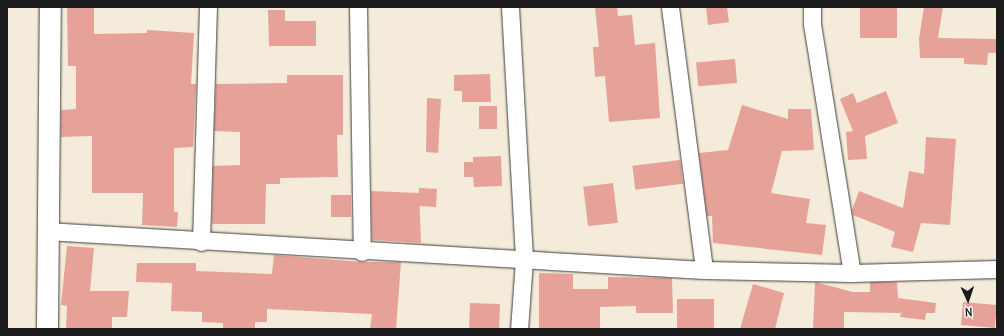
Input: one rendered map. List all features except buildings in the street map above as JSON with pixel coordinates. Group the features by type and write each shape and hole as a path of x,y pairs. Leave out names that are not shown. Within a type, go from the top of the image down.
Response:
{"street":[{"path":"47,329 46,231 50,7"},
{"path":"201,242 208,7"},
{"path":"358,7 362,252"},
{"path":"510,7 524,260 519,329"},
{"path":"670,7 704,270"},
{"path":"812,7 813,31 852,273"},
{"path":"46,231 362,252 704,270 852,273 997,269"}]}
